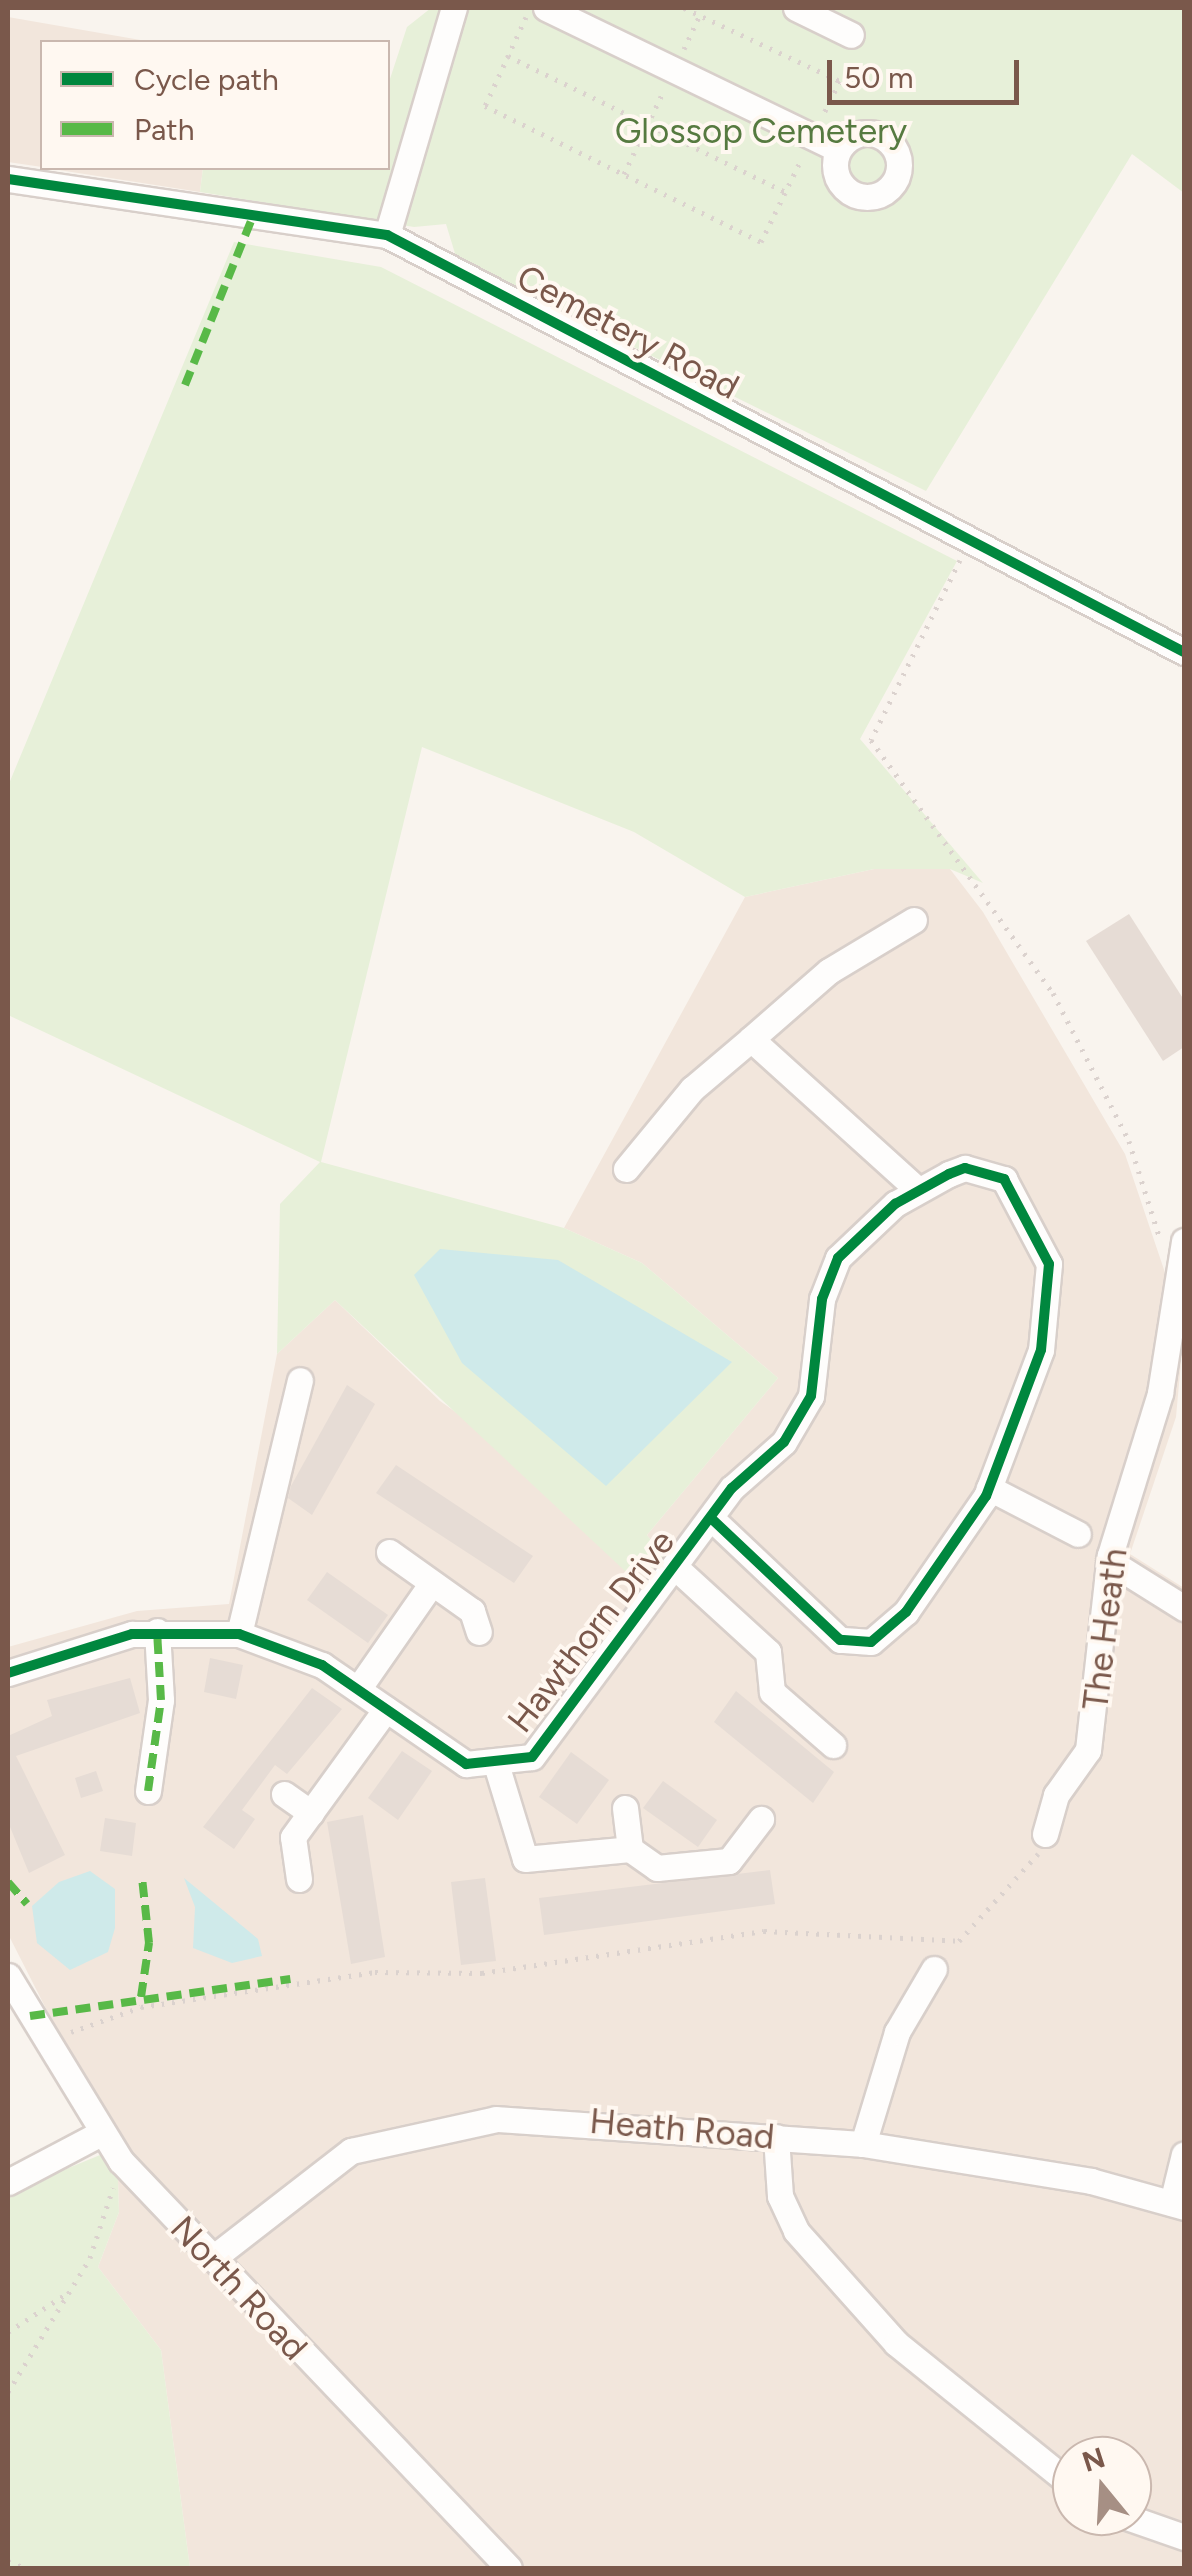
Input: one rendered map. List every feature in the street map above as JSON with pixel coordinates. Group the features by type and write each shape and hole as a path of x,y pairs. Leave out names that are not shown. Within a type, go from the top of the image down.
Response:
{"street":[{"path":"387,235 454,8"},
{"path":"546,8 838,150"},
{"path":"796,8 851,35"},
{"name":"Cemetery Road","path":"8,179 387,235 968,543 1184,652"},
{"path":"626,1168 692,1089 829,971 914,920"},
{"path":"751,1039 917,1190"},
{"name":"Hawthorn Drive","path":"8,1672 157,1631 239,1634 358,1689 466,1764 532,1758 713,1520 732,1488 784,1442 812,1396 822,1299 838,1258 917,1190 965,1168 1004,1179 1048,1264 1041,1350 990,1488 906,1612 871,1642 840,1640 713,1520"},
{"name":"The Heath","path":"1045,1834 1056,1795 1088,1750 1109,1562 1160,1393 1184,1240"},
{"path":"239,1634 300,1380"},
{"path":"990,1488 1078,1534"},
{"path":"389,1552 472,1611 479,1632"},
{"path":"1109,1562 1184,1608"},
{"path":"675,1566 768,1652 772,1692 833,1745"},
{"path":"358,1689 432,1583"},
{"path":"148,1792 162,1700 157,1631"},
{"path":"300,1880 293,1838 386,1709"},
{"path":"496,1764 524,1860 630,1849 658,1868 729,1861 761,1819"},
{"path":"284,1794 311,1813"},
{"path":"625,1808 630,1849"},
{"path":"863,2144 897,2032 934,1970"},
{"name":"North Road","path":"8,1976 121,2161 509,2568"},
{"name":"Heath Road","path":"213,2258 351,2151 442,2128 556,2119 863,2144 1178,2205"},
{"path":"8,2182 101,2133"},
{"path":"776,2137 780,2196 796,2231 896,2343 1052,2469"},
{"path":"1178,2205 1184,2154"},
{"path":"1152,2526 1184,2537"}],"path":[{"path":"531,8 485,106 761,242 840,81 684,8"},
{"path":"508,56 786,192"},
{"path":"968,543 870,740 1053,994 1129,1141 1176,1290"},
{"path":"48,2047 92,2020 141,2007 375,1972 578,1963 764,1932 959,1940 1015,1888 1045,1834"},
{"path":"8,2392 90,2258 121,2161"},
{"path":"8,2332 65,2294"},
{"path":"8,2561 25,2568"}],"shaded area":[{"path":"8,17 140,40 40,40 40,167 8,162"},
{"path":"59,170 203,170 200,192"},
{"path":"874,869 950,869 983,912 1125,1154 1184,1329 1176,1417 1130,1554 1184,1588 1184,2568 190,2568 161,2350 98,2267 119,2212 117,2148 8,1934 8,1647 137,1611 229,1604 277,1354 335,1300 440,1401 665,1560 647,1535 778,1378 642,1263 564,1228 745,897"}],"green space":[{"name":"Glossop Cemetery","path":"431,8 1184,8 1184,193 1132,154 926,491 457,260 446,224 414,227 200,192 203,170 390,170 390,79 407,27"},
{"path":"234,242 381,267 957,561 860,739 983,883 950,869 874,869 745,897 634,832 422,747 321,1162 564,1228 642,1263 778,1378 647,1535 666,1560 647,1571 625,1571 335,1300 277,1354 280,1204 320,1162 8,1015 8,786"},
{"path":"117,2148 119,2212 98,2267 161,2350 190,2568 8,2568 8,2193"}],"water":[{"path":"440,1249 558,1260 732,1362 606,1486 462,1363 414,1275"},
{"path":"90,1871 115,1889 115,1928 108,1952 70,1970 37,1943 32,1906 59,1882"},
{"path":"184,1878 258,1939 262,1956 232,1963 193,1948 195,1907"}],"building":[{"path":"1129,914 1184,1000 1184,1047 1163,1061 1086,941"},
{"path":"347,1385 375,1404 312,1515 288,1498 291,1486"},
{"path":"396,1465 533,1556 514,1583 376,1493"},
{"path":"327,1572 388,1615 368,1643 307,1600"},
{"path":"210,1658 243,1665 236,1699 204,1692"},
{"path":"130,1678 140,1713 16,1756 65,1855 29,1873 8,1822 8,1736 52,1716 47,1700"},
{"path":"312,1688 342,1709 287,1774 275,1765 242,1810 255,1819 234,1849 203,1827"},
{"path":"736,1691 834,1772 813,1803 714,1722"},
{"path":"402,1751 432,1771 398,1820 368,1798"},
{"path":"571,1752 609,1780 577,1824 539,1797"},
{"path":"96,1771 103,1791 81,1798 75,1778"},
{"path":"663,1781 717,1820 698,1847 643,1808"},
{"path":"363,1815 385,1957 351,1964 327,1822"},
{"path":"105,1818 136,1823 132,1856 100,1851"},
{"path":"770,1870 775,1904 544,1935 539,1898"},
{"path":"485,1878 496,1961 461,1965 451,1882"}],"marked path":[{"path":"185,385 253,216"},
{"path":"148,1791 161,1700 157,1631"},
{"path":"141,1997 149,1943 142,1877"},
{"path":"8,1882 27,1904"},
{"path":"30,2016 290,1979"}],"cycle path":[{"path":"8,179 387,235 1184,652"},
{"path":"8,1673 132,1634 239,1634 322,1665 466,1764 532,1757 732,1488 784,1442 811,1396 822,1299 838,1258 895,1204 949,1174 965,1168 1004,1179 1049,1264 1041,1350 986,1496 906,1612 871,1642 840,1640 713,1520"}]}
